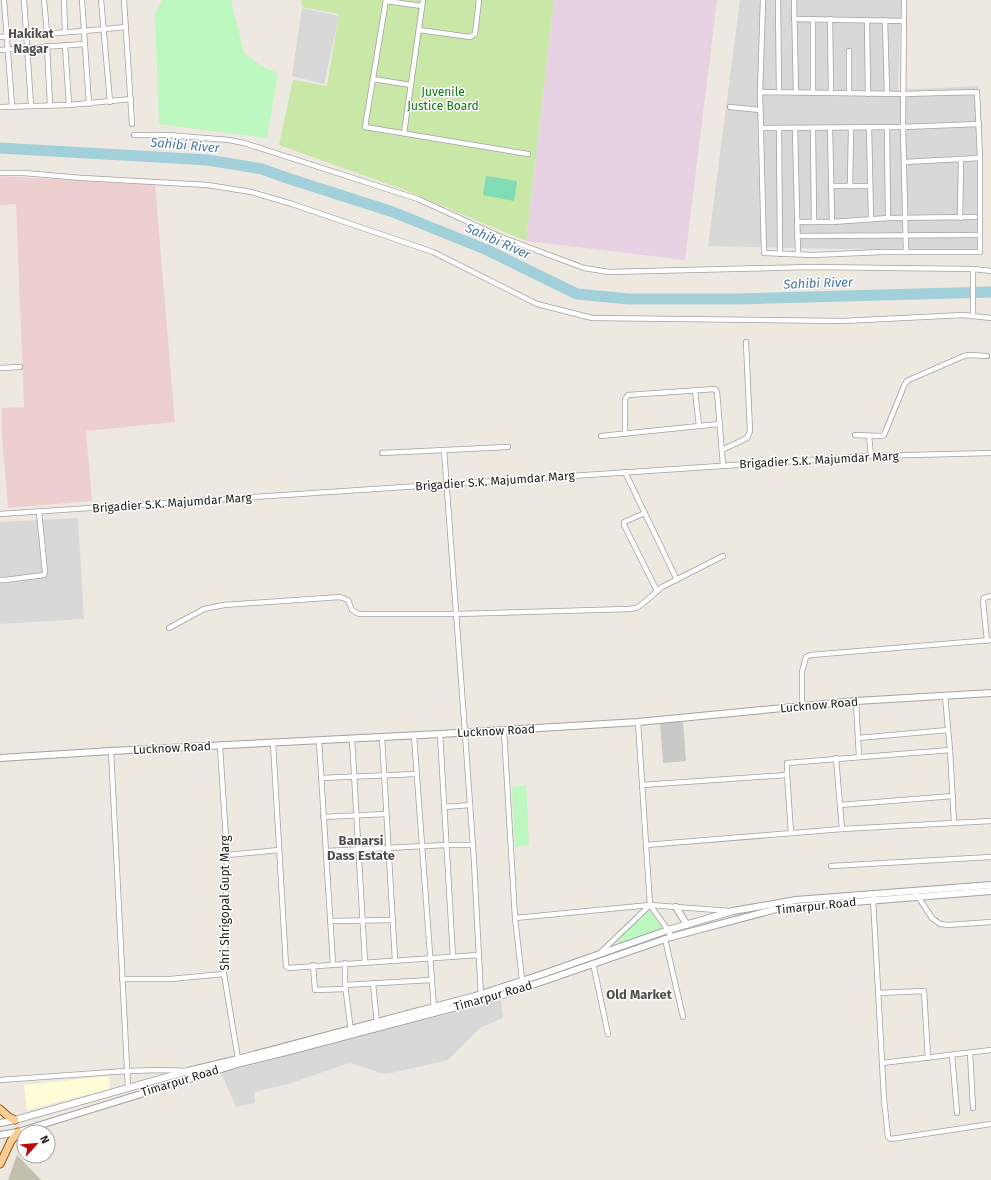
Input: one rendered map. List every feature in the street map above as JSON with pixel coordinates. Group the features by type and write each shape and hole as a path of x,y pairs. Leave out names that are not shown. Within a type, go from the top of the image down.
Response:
{"main road":[{"path":"0,1109 15,1120"},
{"path":"0,1164 11,1141 16,1135"}],"street":[{"path":"4,0 12,106"},
{"path":"24,0 31,106"},
{"path":"44,0 47,33"},
{"path":"64,0 65,32"},
{"path":"82,0 89,104"},
{"path":"101,0 110,102"},
{"path":"124,0 132,124"},
{"path":"422,6 386,0 364,127 528,154"},
{"path":"404,133 423,0"},
{"path":"419,30 470,37 473,36 475,34 480,0"},
{"path":"760,92 868,94 977,92 980,158 980,252 765,253 763,250 760,110 760,92 763,0"},
{"path":"778,0 779,92"},
{"path":"794,0 796,92"},
{"path":"904,0 903,127 906,252"},
{"path":"794,19 904,21"},
{"path":"813,19 813,93"},
{"path":"830,19 831,93"},
{"path":"867,20 868,94"},
{"path":"885,20 887,94"},
{"path":"0,37 126,27"},
{"path":"0,50 85,44"},
{"path":"65,45 69,105"},
{"path":"47,46 50,105"},
{"path":"849,51 850,93"},
{"path":"373,79 411,85"},
{"path":"0,107 89,104 131,99"},
{"path":"730,107 760,110"},
{"path":"761,128 869,128 979,124"},
{"path":"887,127 888,218"},
{"path":"779,128 780,254"},
{"path":"795,128 798,254"},
{"path":"813,128 814,222"},
{"path":"830,128 832,222"},
{"path":"850,186 851,128"},
{"path":"869,128 871,219"},
{"path":"134,135 168,135 229,140 244,143 418,198 501,237 584,268 609,272 809,267 973,272 991,271"},
{"path":"904,162 980,158"},
{"path":"960,159 960,218"},
{"path":"0,173 24,173 82,178 208,185 251,192 433,252 537,304 592,318 843,321 963,314 991,318"},
{"path":"831,186 870,186"},
{"path":"797,222 832,222 888,218 974,218"},
{"path":"797,236 977,235"},
{"path":"972,316 973,272"},
{"path":"722,450 747,438 750,431 746,342"},
{"path":"855,435 869,436 884,434 907,381 964,356 987,356"},
{"path":"0,368 20,367"},
{"path":"626,434 626,396 696,391 713,388 718,392 723,466"},
{"path":"696,391 698,426"},
{"path":"601,436 719,424"},
{"path":"869,436 871,456"},
{"path":"382,453 508,447"},
{"path":"444,450 473,845 481,997"},
{"name":"Brigadier S.K. Majumdar Marg","path":"0,514 871,456 991,453"},
{"path":"625,472 677,580"},
{"path":"0,580 44,575 39,512"},
{"path":"645,512 623,523 657,591"},
{"path":"169,628 204,609 224,605 340,597 348,600 352,610 359,614 455,614 629,610 641,606 657,591 723,556"},
{"path":"802,706 802,672 806,657 811,655 989,641 983,601 984,598 991,596"},
{"name":"Lucknow Road","path":"0,758 504,731 638,722 856,701 991,693"},
{"path":"945,696 954,823"},
{"path":"856,701 859,757"},
{"path":"638,722 650,905 668,930 668,938 683,1017"},
{"path":"858,738 948,730"},
{"path":"504,731 515,918 522,988"},
{"path":"440,734 453,957"},
{"path":"414,736 434,1010"},
{"path":"382,737 395,960"},
{"path":"352,739 365,962"},
{"path":"318,741 333,964"},
{"path":"273,743 285,964 288,968 313,965 479,955"},
{"name":"Shri Shrigopal Gupt Marg","path":"220,746 227,855 224,974 239,1061"},
{"path":"791,833 786,764 789,762 950,750"},
{"path":"111,751 128,1088"},
{"path":"836,758 842,829"},
{"path":"321,778 416,774"},
{"path":"642,785 787,775"},
{"path":"840,805 953,796"},
{"path":"444,806 470,805"},
{"path":"324,817 386,814"},
{"path":"646,845 842,829 991,821"},
{"path":"326,851 473,845"},
{"path":"227,855 279,850"},
{"path":"831,866 991,857"},
{"name":"Timarpur Road","path":"917,894 991,885"},
{"name":"Timarpur Road","path":"481,997 600,953 668,930 734,911 796,900 991,891"},
{"path":"917,894 932,918 940,924 948,925 991,922"},
{"path":"873,896 882,1062 888,1137 890,1138 991,1124"},
{"name":"Timarpur Road","path":"0,1123 188,1071 239,1061 481,997 522,988 668,938 784,907 873,896"},
{"path":"515,918 650,905 734,911"},
{"path":"600,953 650,905"},
{"path":"676,907 687,925"},
{"path":"330,921 393,920"},
{"path":"345,963 345,987 351,1032"},
{"path":"593,963 608,1034"},
{"path":"313,965 314,990 373,983 431,980"},
{"path":"122,979 170,979 224,974"},
{"path":"373,983 377,1025"},
{"path":"878,993 924,991 928,1058"},
{"path":"882,1062 991,1050"},
{"path":"970,1053 973,1108"},
{"path":"952,1055 956,1113"},
{"name":"Timarpur Road","path":"44,1124 189,1079 239,1061"},
{"path":"0,1080 127,1071 164,1070 188,1071 189,1079"},
{"name":"Timarpur Road","path":"0,1135 16,1132"}],"shaded area":[{"path":"554,0 717,0 685,260 526,241"},
{"path":"740,0 901,0 898,90 978,86 979,252 708,246"},
{"path":"302,8 339,16 324,84 292,76"},
{"path":"0,176 155,185 175,422 86,431 92,501 8,508 2,437 2,408 24,407 16,204 0,205"},
{"path":"78,518 84,619 0,624 0,522"},
{"path":"683,721 686,761 663,763 660,722"},
{"path":"501,1000 503,1018 481,1027 448,1060 387,1074 379,1073 349,1063 291,1083 254,1092 255,1103 236,1107 221,1073"},
{"path":"109,1076 110,1089 27,1110 24,1085"},
{"path":"16,1158 16,1164 26,1164 41,1180 8,1180"}],"green space":[{"path":"162,0 231,0 244,53 263,67 278,73 267,138 159,124 155,14"},
{"name":"Juvenile Justice Board","path":"302,0 554,0 526,241 402,189 279,145 293,80 327,86 339,14 302,7"},
{"path":"486,176 517,181 514,201 483,195"},
{"path":"526,785 529,845 515,847 512,787"},
{"path":"649,910 663,929 617,943 616,941"}],"waterway":[{"name":"Sahibi River","path":"0,148 208,160 262,169 393,212 487,250 577,294 629,299 737,299 991,292"}],"district":[{"name":"Hakikat Nagar","path":"31,40"},
{"name":"Banarsi Dass Estate","path":"361,848"},
{"name":"Old Market","path":"639,994"}]}
